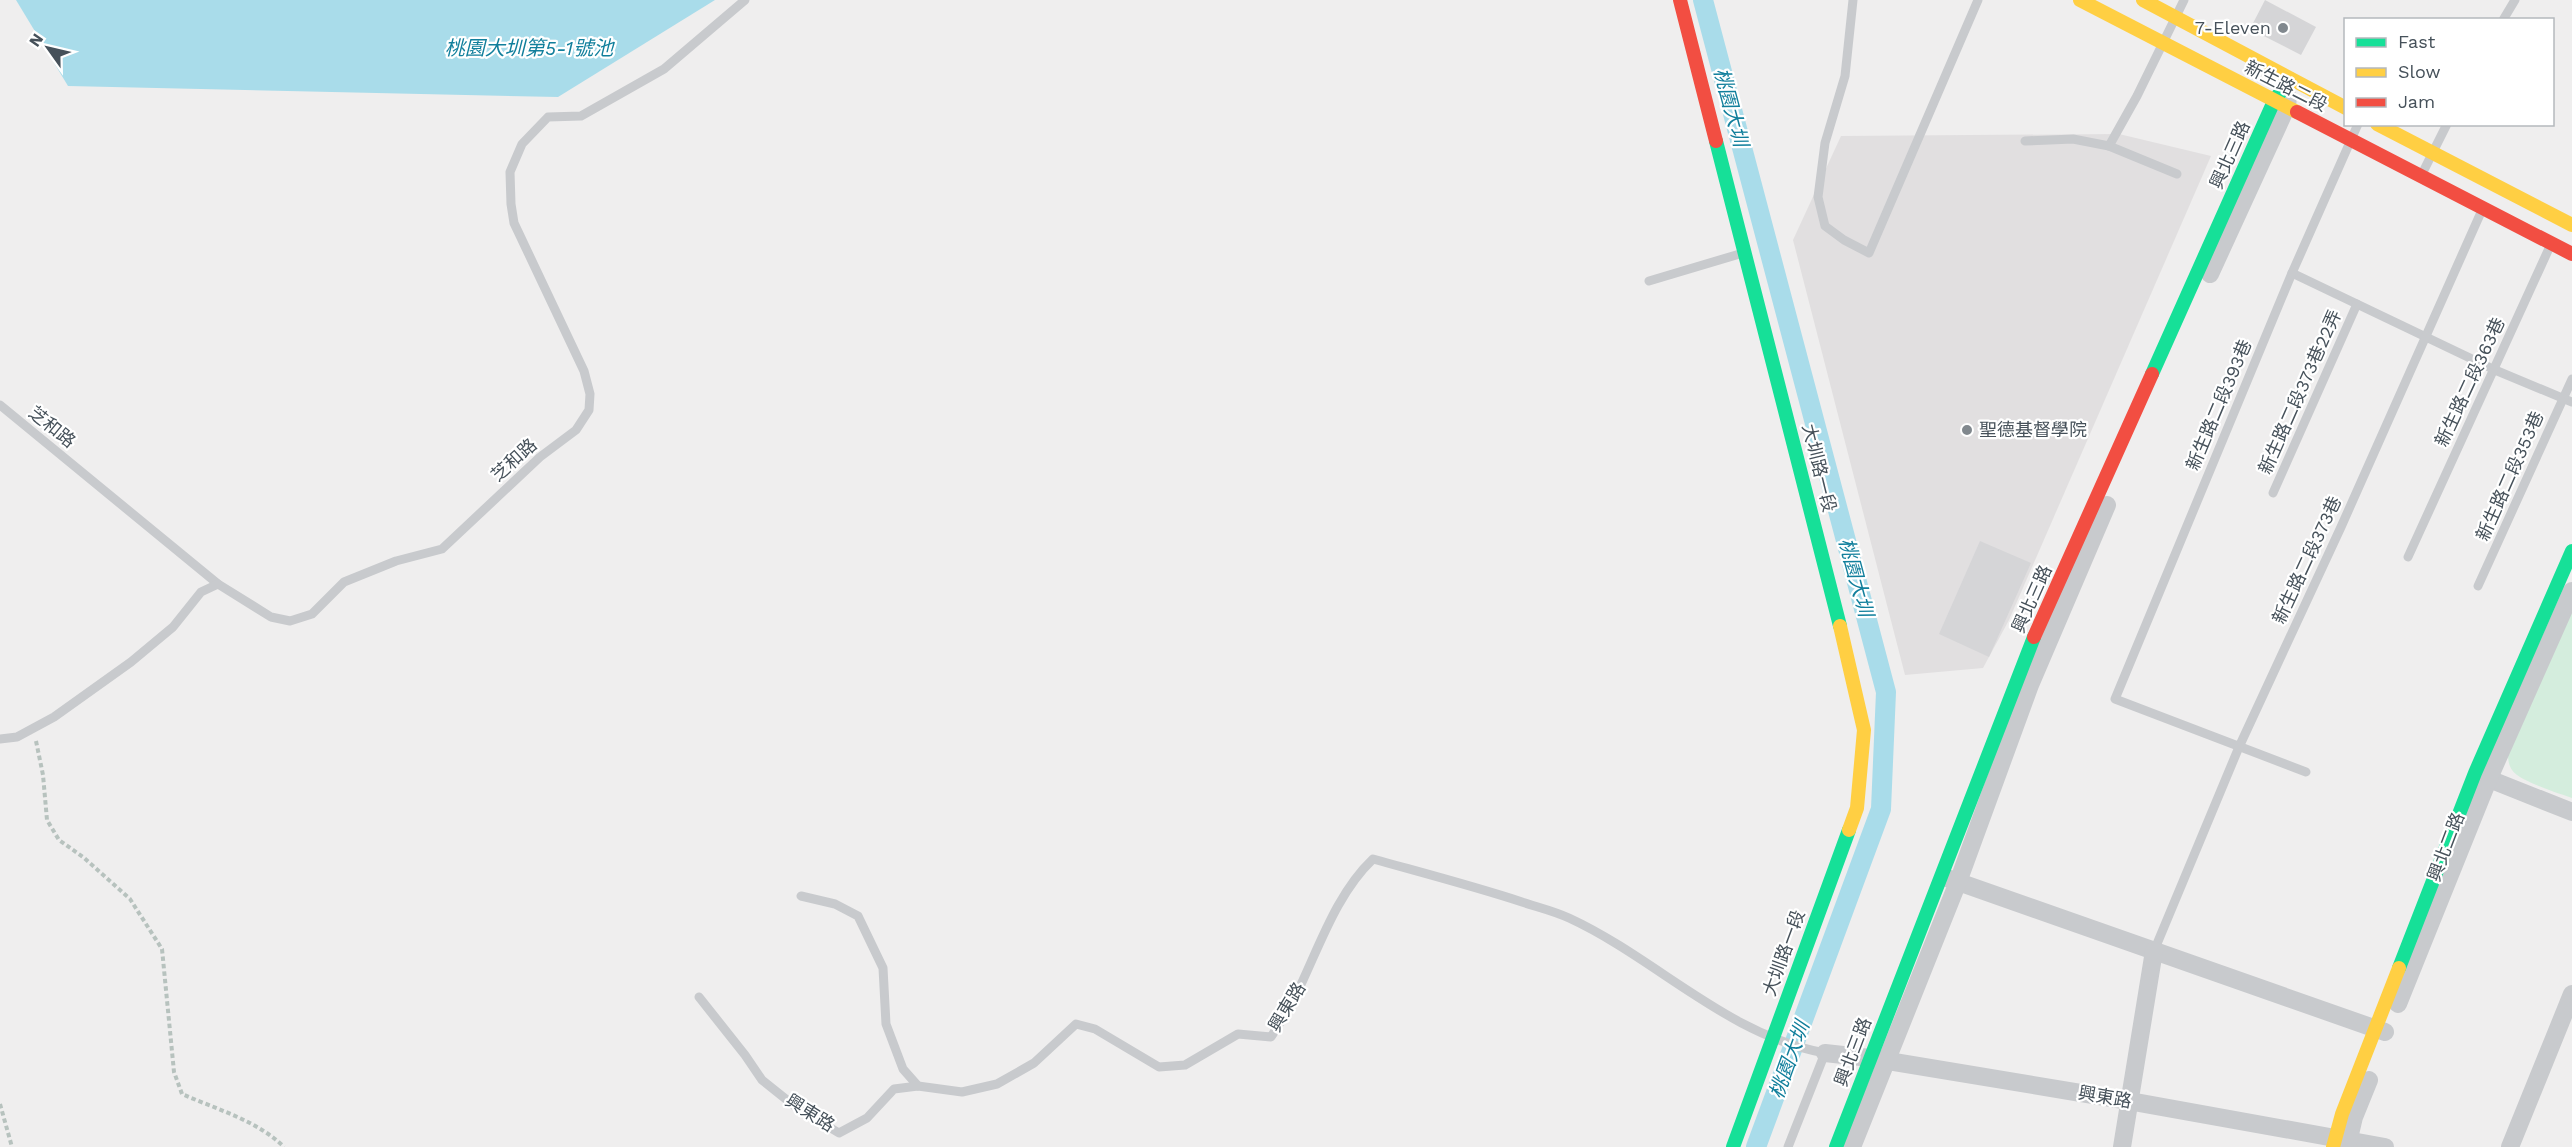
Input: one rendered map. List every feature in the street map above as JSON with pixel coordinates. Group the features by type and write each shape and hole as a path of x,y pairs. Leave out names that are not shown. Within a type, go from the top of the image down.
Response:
{"street":[{"name":"大圳路一段","path":"1680,0 1824,558 1864,730 1857,808 1733,1147"},
{"name":"新生路二段","path":"2080,0 2421,176 2489,196 2560,231 2572,254"},
{"name":"新生路二段","path":"2143,0 2344,107"},
{"path":"1852,1147 1878,1059 1950,880 2140,426 2290,79"},
{"name":"新生路二段","path":"2381,126 2433,153 2489,196 2560,231"},
{"name":"興北二路","path":"2341,1143 2354,1118 2381,1030 2572,551"},
{"name":"興北二路","path":"2482,776 2572,591"},
{"path":"2482,776 2572,812"},
{"path":"1950,880 2381,1030"},
{"path":"2122,1147 2154,951"},
{"path":"2510,1147 2572,994"},
{"name":"興東路","path":"1819,1052 1878,1059 2129,1101 2341,1143 2385,1147"},
{"name":"興北三路","path":"1836,1147 1878,1059"}],"lane":[{"name":"芝和路","path":"0,405 218,584 271,617 290,621 312,614 344,582 396,561 442,549 540,457 576,430 589,410 590,394 584,371 514,223 510,172 522,144 548,117 580,116 664,69 746,0"},
{"path":"1853,0 1845,76 1825,143 1818,197 1825,226 1844,240 1869,253 1978,0"},
{"path":"2109,146 2164,43 2184,0"},
{"path":"2504,18 2515,0"},
{"name":"新生路二段393巷","path":"2239,747 2115,699 2292,273 2357,126"},
{"path":"2421,176 2446,126"},
{"path":"2025,141 2073,139 2109,146 2177,174"},
{"name":"新生路二段373巷","path":"2154,951 2239,747 2489,196"},
{"name":"新生路二段363巷","path":"2408,557 2560,231"},
{"path":"1649,281 1746,253"},
{"name":"新生路二段373巷22弄","path":"2292,273 2495,370 2568,401"},
{"name":"新生路二段373巷22弄","path":"2273,493 2357,304"},
{"name":"新生路二段353巷","path":"2478,586 2568,401 2572,379"},
{"path":"0,739 17,737 54,717 131,662 173,627 201,592 218,584"},
{"path":"2239,747 2306,772"},
{"name":"興東路","path":"699,997 746,1055 762,1080 797,1108 838,1133 867,1118 894,1089 918,1086 962,1092 997,1084 1034,1063 1076,1024 1095,1029 1159,1067 1185,1065 1238,1034 1271,1037 1294,1000 1356,875 1373,860 1482,889 1568,917 1630,950 1719,1011 1773,1038"},
{"path":"801,896 835,904 858,916 883,968 886,1024 903,1069 918,1086"},
{"path":"1773,1038 1819,1052 1788,1147"}],"path":[{"path":"34,728 43,775 46,820 59,840 82,857 130,900 162,949 174,1072 182,1094 253,1125 274,1137 284,1147"},
{"path":"0,1104 12,1147"}],"shaded area":[{"name":"聖德基督學院","path":"2119,134 2211,156 2009,620 1983,668 1905,675 1793,240 1841,136"}],"green space":[{"path":"2572,609 2572,798 2539,786 2516,774 2510,765 2508,751"}],"water":[{"name":"桃園大圳第5-1號池","path":"16,0 715,0 558,97 68,86"}],"building":[{"name":"7-Eleven","path":"2265,0 2316,27 2301,55 2250,29"},
{"path":"1980,541 2031,563 1989,657 1939,634"}],"waterway":[{"name":"桃園大圳","path":"1703,0 1886,692 1881,809 1756,1147"}],"traffic: fast":[{"path":"2152,374 2274,101 2290,79"},
{"path":"1716,141 1840,626"},
{"path":"2399,968 2475,773 2572,551"},
{"path":"1836,1147 2034,637"},
{"path":"1733,1147 1849,830"}],"traffic: slow":[{"path":"2080,0 2297,112"},
{"path":"2143,0 2344,107"},
{"path":"2381,126 2572,225"},
{"path":"1840,626 1864,730 1857,808 1849,830"},
{"path":"2333,1147 2342,1114 2399,968"}],"traffic: jam":[{"path":"1680,0 1716,141"},
{"path":"2297,112 2572,254"},
{"path":"2034,637 2152,374"}],"place":[{"name":"7-Eleven","path":"2283,28"},
{"name":"聖德基督學院","path":"1967,430"}]}
